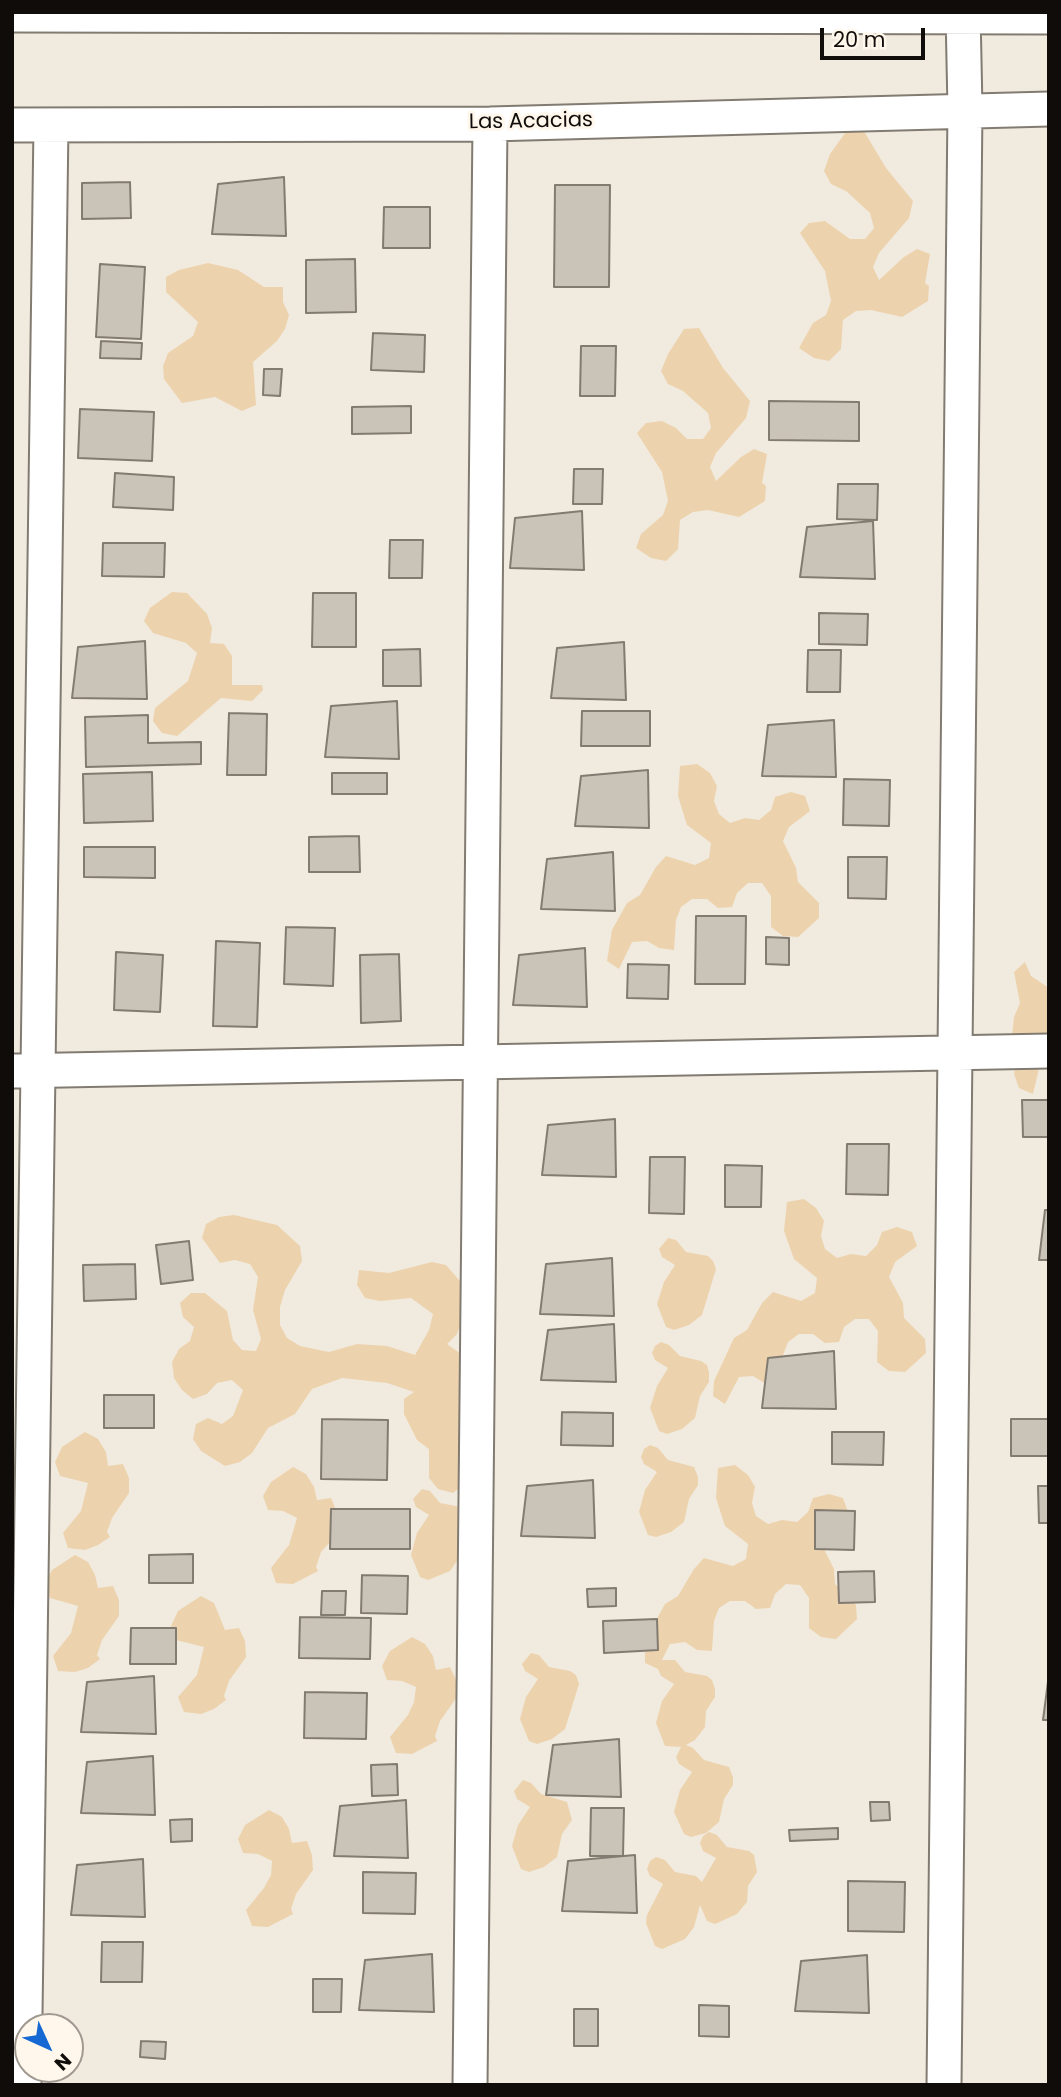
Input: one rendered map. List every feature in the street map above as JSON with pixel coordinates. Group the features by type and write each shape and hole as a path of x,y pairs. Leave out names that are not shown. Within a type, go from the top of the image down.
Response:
{"street":[{"path":"12,15 1049,17"},
{"path":"944,2085 965,109 963,15"},
{"name":"Las Acacias","path":"12,125 490,124 965,109 1049,109"},
{"path":"470,2085 490,124"},
{"path":"24,2085 24,1070 51,125"},
{"path":"24,1070 1049,1051"}],"shaded area":[{"path":"862,128 886,168 913,201 909,218 879,253 873,267 879,280 917,249 930,254 925,283 929,286 928,301 902,317 871,310 856,311 843,320 841,349 829,361 814,358 799,348 813,323 826,315 831,301 825,271 800,233 809,223 825,221 850,239 865,239 874,228 870,213 846,191 831,184 824,171 830,154 848,129"},
{"path":"208,263 238,270 264,287 283,287 283,302 289,315 285,329 277,341 253,362 256,405 242,411 215,397 182,403 164,379 163,366 168,353 193,336 198,322 166,292 166,277 179,270"},
{"path":"699,328 723,368 750,401 746,418 716,453 710,467 716,481 741,457 754,449 767,454 762,483 766,486 765,501 739,517 708,510 693,512 680,520 678,549 666,561 651,558 636,548 641,534 663,515 668,501 662,472 637,433 646,423 662,421 676,428 687,439 703,439 711,428 708,413 683,391 668,384 661,371 684,329"},
{"path":"172,592 187,593 207,614 212,628 210,643 224,644 232,656 232,685 262,685 263,690 252,701 221,698 177,736 162,733 153,721 155,708 188,681 197,653 186,643 153,633 144,621 150,608"},
{"path":"697,764 710,773 717,786 714,801 719,814 730,823 745,818 759,820 771,810 775,797 791,792 805,796 810,811 789,827 783,841 796,868 798,882 819,903 819,918 798,937 783,936 771,927 771,896 762,883 748,883 737,893 732,907 718,908 707,899 692,899 681,907 676,920 674,950 659,948 647,941 632,942 619,969 607,961 612,930 627,903 640,895 656,867 666,856 695,865 709,858 711,843 687,825 678,796 680,766"},
{"path":"1025,962 1031,976 1049,988 1049,1057 1041,1060 1033,1094 1019,1088 1014,1074 1017,1059 1011,1046 1014,1017 1020,1003 1014,972"},
{"path":"804,1199 816,1208 824,1221 821,1236 825,1249 837,1258 851,1254 866,1256 877,1245 882,1232 897,1227 912,1232 917,1246 895,1262 889,1277 903,1303 904,1318 925,1339 926,1353 905,1372 889,1371 877,1362 878,1331 869,1319 855,1319 844,1327 839,1342 825,1343 813,1334 799,1334 788,1342 783,1355 784,1370 766,1384 753,1376 739,1377 725,1404 713,1396 714,1381 734,1338 747,1330 762,1303 773,1292 801,1301 815,1293 817,1278 794,1259 784,1231 787,1202"},
{"path":"234,1215 277,1225 300,1246 302,1261 285,1290 280,1307 280,1325 287,1338 300,1346 329,1352 357,1344 387,1346 415,1355 429,1330 433,1314 411,1298 380,1301 365,1298 357,1285 359,1270 389,1273 432,1262 446,1265 466,1288 463,1318 457,1334 447,1344 465,1357 465,1484 453,1493 438,1489 429,1478 429,1449 417,1440 404,1414 404,1399 414,1392 387,1383 342,1378 312,1389 295,1414 268,1428 252,1453 240,1462 225,1466 201,1451 193,1439 196,1424 208,1418 222,1424 233,1416 243,1390 232,1380 217,1383 207,1394 193,1399 182,1390 174,1378 172,1362 179,1349 190,1341 194,1327 183,1317 180,1303 191,1293 205,1293 227,1311 233,1340 242,1350 256,1351 261,1339 253,1310 258,1277 250,1264 235,1260 220,1263 202,1238 206,1224 219,1217"},
{"path":"668,1238 676,1240 686,1252 708,1256 716,1269 702,1315 689,1325 674,1330 666,1327 657,1304 664,1282 675,1265 662,1257 659,1249"},
{"path":"661,1342 669,1345 680,1356 701,1361 707,1365 709,1373 709,1382 700,1396 695,1418 682,1429 667,1434 659,1431 650,1408 657,1386 668,1368 655,1360 652,1353 655,1346"},
{"path":"85,1432 98,1439 106,1452 108,1466 123,1464 129,1478 129,1493 112,1518 107,1532 110,1537 85,1550 68,1548 63,1533 81,1511 88,1483 60,1476 55,1462 62,1447"},
{"path":"650,1445 658,1448 668,1460 694,1467 698,1477 698,1485 689,1499 684,1522 671,1532 656,1537 648,1535 639,1512 645,1490 657,1472 644,1464 641,1457 644,1449"},
{"path":"735,1465 748,1475 755,1487 752,1503 756,1516 768,1524 782,1520 797,1522 808,1512 813,1498 829,1494 843,1498 848,1512 821,1543 834,1569 835,1584 856,1605 857,1619 836,1639 821,1637 809,1628 809,1598 800,1585 786,1584 775,1594 770,1608 756,1609 745,1601 730,1601 719,1608 714,1621 712,1651 697,1650 685,1642 670,1644 662,1660 675,1660 685,1672 707,1676 712,1680 715,1689 715,1697 706,1711 705,1727 695,1740 686,1745 693,1748 704,1760 729,1767 733,1777 733,1785 724,1799 719,1822 706,1833 691,1837 684,1834 674,1812 680,1790 692,1772 679,1764 676,1757 681,1747 665,1746 656,1723 662,1701 674,1684 661,1676 658,1669 645,1663 645,1647 650,1631 665,1604 678,1596 704,1558 733,1566 746,1559 748,1544 725,1526 716,1498 718,1468"},
{"path":"293,1467 306,1474 314,1487 317,1500 331,1498 337,1512 331,1541 321,1552 316,1567 318,1571 293,1584 276,1583 271,1568 289,1545 297,1518 283,1511 268,1510 263,1496 271,1482"},
{"path":"422,1489 430,1491 440,1503 461,1507 459,1558 450,1571 428,1580 420,1577 411,1555 417,1533 429,1515 416,1507 413,1499"},
{"path":"75,1555 88,1562 98,1588 113,1586 119,1600 119,1616 102,1640 97,1655 100,1659 88,1668 75,1672 58,1671 53,1656 71,1633 78,1606 50,1598 45,1584 52,1570"},
{"path":"201,1596 214,1603 225,1630 239,1628 245,1641 246,1657 229,1681 224,1696 226,1700 201,1714 184,1712 178,1697 197,1675 204,1647 176,1640 171,1626 178,1611"},
{"path":"412,1637 425,1644 433,1656 436,1670 450,1667 457,1682 457,1697 440,1721 435,1736 437,1741 412,1754 396,1753 390,1737 408,1715 414,1702 416,1687 402,1681 387,1680 382,1666 390,1651"},
{"path":"531,1653 539,1655 549,1667 570,1671 576,1675 579,1684 565,1729 552,1739 537,1744 529,1741 520,1719 526,1697 538,1679 525,1671 522,1664"},
{"path":"523,1780 531,1783 541,1794 567,1802 572,1820 562,1834 557,1857 544,1867 529,1872 521,1869 512,1846 518,1825 530,1807 517,1799 514,1791"},
{"path":"269,1810 282,1817 289,1829 292,1843 307,1841 313,1870 296,1894 291,1909 293,1914 268,1927 252,1926 246,1910 271,1875 272,1861 258,1854 243,1853 238,1839 245,1825"},
{"path":"709,1832 717,1835 727,1847 749,1851 754,1855 757,1872 748,1886 747,1902 737,1914 715,1924 707,1921 700,1905 694,1927 685,1939 662,1949 655,1946 646,1923 647,1915 663,1884 650,1876 647,1869 650,1861 656,1857 665,1860 675,1872 696,1876 702,1882 716,1858 703,1851 700,1843 703,1836"}],"building":[{"path":"284,177 286,236 212,234 218,184"},
{"path":"130,182 131,218 82,219 82,183"},
{"path":"555,185 610,185 609,287 554,287"},
{"path":"384,207 430,207 430,248 383,248"},
{"path":"355,259 356,312 306,313 306,260"},
{"path":"100,264 145,267 141,339 96,337"},
{"path":"373,333 425,335 424,372 371,370"},
{"path":"101,341 142,343 141,359 100,358"},
{"path":"581,346 616,346 615,396 580,396"},
{"path":"264,369 282,369 280,396 263,395"},
{"path":"769,401 859,402 859,441 769,440"},
{"path":"411,406 411,433 352,434 352,407"},
{"path":"80,409 154,412 152,461 78,458"},
{"path":"574,469 603,469 602,504 573,504"},
{"path":"115,473 174,477 173,510 113,507"},
{"path":"838,484 878,484 877,520 837,519"},
{"path":"582,511 584,570 510,568 515,518"},
{"path":"873,521 875,579 800,577 807,527"},
{"path":"390,540 423,540 422,578 389,578"},
{"path":"103,543 165,543 164,577 102,576"},
{"path":"313,593 356,593 356,647 312,647"},
{"path":"819,613 868,614 867,645 819,644"},
{"path":"145,641 147,699 72,698 78,647"},
{"path":"624,642 626,700 551,698 557,648"},
{"path":"420,649 421,686 383,686 383,650"},
{"path":"808,650 841,650 840,692 807,692"},
{"path":"397,701 399,759 325,757 331,706"},
{"path":"582,711 650,711 650,746 581,746"},
{"path":"229,713 267,714 266,775 227,775"},
{"path":"148,715 148,743 201,742 201,764 86,767 85,717"},
{"path":"834,720 836,777 762,776 768,725"},
{"path":"648,770 649,828 575,826 581,776"},
{"path":"152,772 153,821 84,823 83,774"},
{"path":"332,773 387,773 387,794 332,794"},
{"path":"844,779 890,780 889,826 843,825"},
{"path":"359,836 360,872 309,872 309,837"},
{"path":"84,847 155,847 155,878 84,877"},
{"path":"613,852 615,911 541,909 547,859"},
{"path":"848,857 887,857 886,899 848,898"},
{"path":"696,916 746,916 745,984 695,984"},
{"path":"286,927 335,928 333,986 284,984"},
{"path":"766,937 789,938 789,965 766,964"},
{"path":"216,941 260,943 257,1027 213,1026"},
{"path":"585,948 587,1007 513,1005 519,955"},
{"path":"116,952 163,955 160,1012 114,1010"},
{"path":"399,954 401,1021 361,1023 360,955"},
{"path":"628,964 669,965 668,999 627,998"},
{"path":"1022,1100 1049,1100 1049,1137 1023,1137"},
{"path":"615,1119 616,1177 542,1175 548,1125"},
{"path":"847,1144 889,1144 888,1195 846,1194"},
{"path":"650,1157 685,1157 684,1214 649,1213"},
{"path":"725,1165 762,1166 761,1207 725,1207"},
{"path":"1045,1210 1049,1210 1049,1260 1039,1260"},
{"path":"189,1241 193,1280 161,1284 156,1245"},
{"path":"612,1258 614,1316 540,1314 546,1264"},
{"path":"135,1264 136,1299 84,1301 83,1265"},
{"path":"614,1324 616,1382 541,1380 548,1330"},
{"path":"834,1351 836,1409 762,1408 768,1358"},
{"path":"104,1395 154,1395 154,1428 104,1428"},
{"path":"562,1412 613,1413 613,1446 561,1445"},
{"path":"322,1419 388,1420 387,1480 321,1479"},
{"path":"1011,1419 1049,1419 1049,1456 1011,1456"},
{"path":"832,1432 884,1432 883,1465 832,1464"},
{"path":"593,1480 595,1538 521,1536 527,1486"},
{"path":"1038,1486 1049,1486 1049,1523 1039,1523"},
{"path":"331,1509 410,1509 410,1549 330,1549"},
{"path":"815,1510 855,1511 854,1550 815,1549"},
{"path":"193,1554 193,1583 149,1583 149,1555"},
{"path":"874,1571 875,1602 839,1603 838,1572"},
{"path":"362,1575 408,1576 407,1614 361,1613"},
{"path":"616,1588 616,1606 588,1607 587,1589"},
{"path":"322,1591 346,1591 345,1615 321,1615"},
{"path":"300,1617 371,1618 370,1659 299,1658"},
{"path":"657,1619 658,1650 604,1653 603,1621"},
{"path":"131,1628 176,1628 176,1664 130,1664"},
{"path":"1049,1674 1049,1720 1043,1720"},
{"path":"154,1676 156,1734 81,1732 87,1682"},
{"path":"305,1692 367,1693 366,1739 304,1738"},
{"path":"619,1739 621,1797 546,1795 553,1745"},
{"path":"153,1756 155,1815 81,1813 87,1762"},
{"path":"397,1764 398,1795 372,1796 371,1765"},
{"path":"406,1800 408,1858 334,1856 340,1806"},
{"path":"870,1802 889,1802 890,1820 871,1821"},
{"path":"591,1808 624,1808 623,1856 590,1856"},
{"path":"192,1819 192,1841 171,1842 170,1820"},
{"path":"838,1828 838,1839 790,1841 789,1830"},
{"path":"635,1855 637,1913 562,1911 568,1861"},
{"path":"143,1859 145,1917 71,1915 77,1865"},
{"path":"363,1872 416,1873 415,1914 363,1913"},
{"path":"848,1881 905,1882 904,1932 848,1931"},
{"path":"102,1942 143,1942 142,1982 101,1982"},
{"path":"432,1954 434,2012 359,2010 365,1960"},
{"path":"867,1955 869,2013 795,2011 801,1961"},
{"path":"313,1979 342,1979 341,2012 313,2012"},
{"path":"699,2005 729,2006 729,2037 699,2036"},
{"path":"574,2009 598,2009 598,2046 574,2046"},
{"path":"141,2041 166,2042 165,2059 140,2057"}]}
